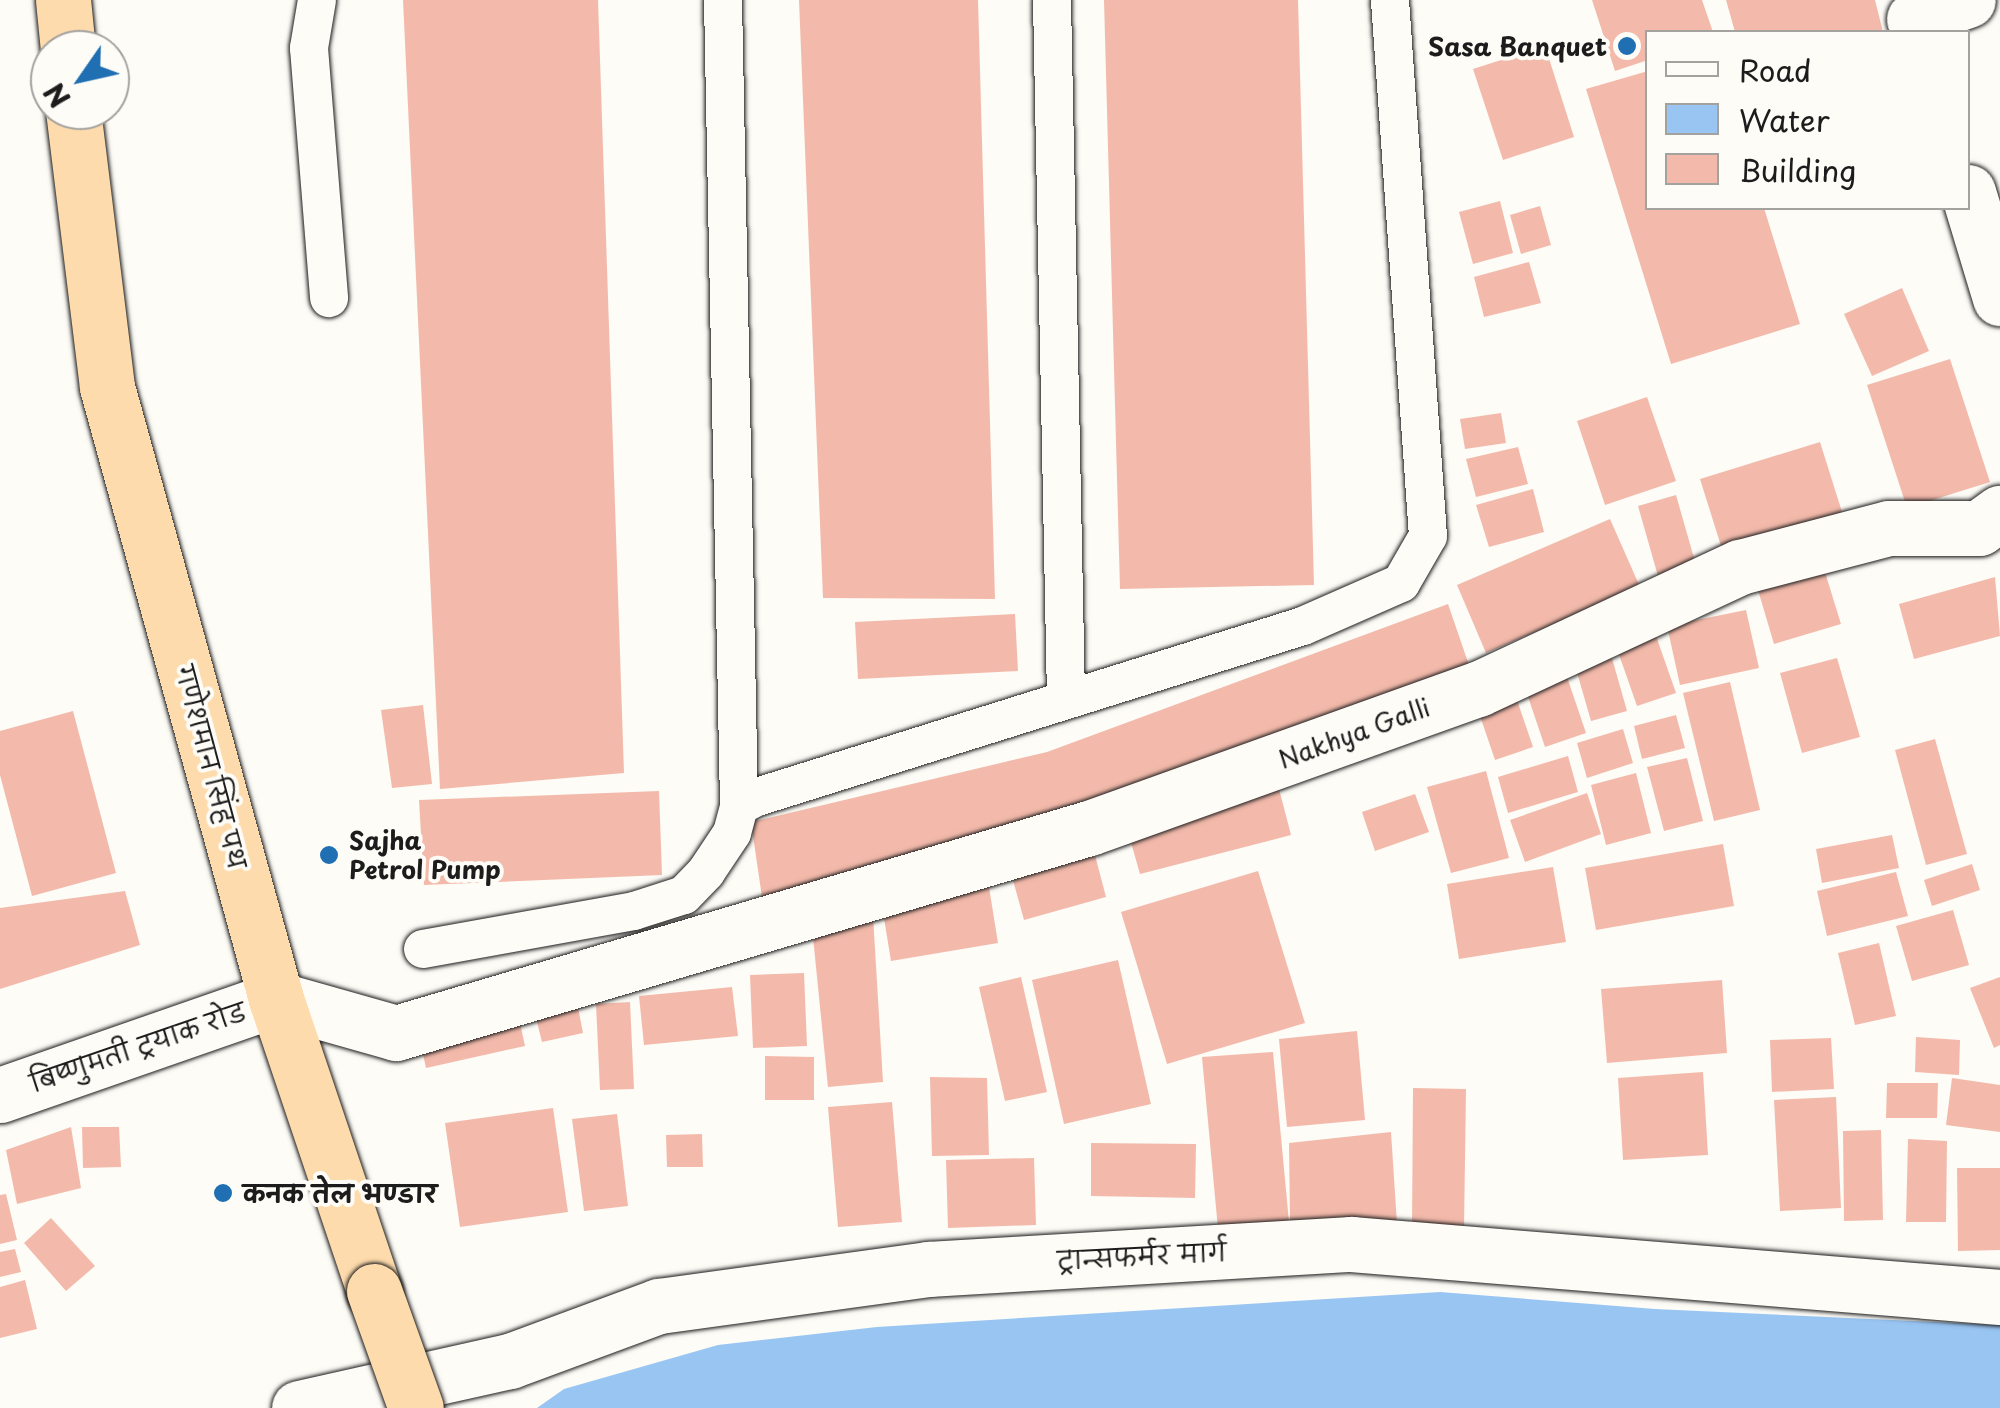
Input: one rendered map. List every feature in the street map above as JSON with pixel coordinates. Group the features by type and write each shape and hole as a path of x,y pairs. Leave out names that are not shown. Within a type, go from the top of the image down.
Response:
{"highway":[{"path":"63,0 66,30"},
{"name":"गणेशमान सिंह पथ","path":"76,130 107,387 276,999 416,1408"}],"street":[{"path":"1914,17 1968,0"},
{"path":"1970,199 2000,298"},
{"name":"Nakhya Galli","path":"276,999 396,1033 695,941 1089,828 1460,696 1740,567 1888,528 1978,528 2000,513"},
{"name":"बिष्णुमती ट्रयाक रोड","path":"3,1091 276,999"},
{"name":"ट्रान्सफर्मर मार्ग","path":"298,1408 510,1362 660,1306 928,1268 1351,1244 2000,1297"}],"lane":[{"path":"318,0 310,48 329,298"},
{"path":"423,950 634,911 684,895 706,872 732,832 739,806 724,0"},
{"path":"1052,0 1066,696"},
{"path":"739,806 1066,696 1303,626 1401,583 1428,536 1390,0"}],"water":[{"path":"1440,1292 1655,1309 2000,1325 2000,1408 537,1408 564,1389 718,1345 877,1327"}],"building":[{"path":"403,0 598,0 624,773 440,789"},
{"path":"799,0 978,0 995,599 823,598"},
{"path":"1104,0 1298,0 1314,585 1120,589"},
{"name":"Sasa Banquet","path":"1592,0 1702,0 1712,30 1645,30 1645,61 1615,71"},
{"path":"1726,0 1875,0 1882,30 1734,30"},
{"path":"1545,46 1574,137 1503,160 1473,69"},
{"path":"1645,72 1645,210 1765,210 1800,324 1671,364 1586,89"},
{"path":"1500,201 1513,253 1473,264 1459,212"},
{"path":"1540,206 1551,245 1521,254 1510,215"},
{"path":"1529,262 1541,303 1484,317 1474,277"},
{"path":"1902,288 1929,351 1872,376 1844,314"},
{"path":"1950,359 1990,482 1907,508 1867,385"},
{"path":"1647,397 1676,481 1605,505 1577,421"},
{"path":"1501,413 1506,443 1465,449 1460,419"},
{"path":"1820,442 1842,512 1722,549 1700,479"},
{"path":"1518,447 1528,484 1476,497 1466,459"},
{"path":"1533,489 1544,532 1489,547 1476,505"},
{"path":"1676,495 1696,565 1658,576 1638,506"},
{"path":"1610,519 1640,587 1486,653 1457,585"},
{"path":"1824,569 1841,624 1774,644 1758,590"},
{"path":"1995,577 2000,636 1914,659 1899,604"},
{"path":"1448,604 1471,671 764,911 751,822 1047,752"},
{"path":"1746,610 1759,668 1680,685 1667,626"},
{"path":"1015,614 1018,671 858,679 855,622"},
{"path":"1655,633 1676,693 1637,706 1616,646"},
{"path":"1606,637 1627,711 1591,721 1570,648"},
{"path":"1837,658 1860,737 1802,753 1780,673"},
{"path":"1566,674 1586,733 1545,747 1525,688"},
{"path":"1730,682 1760,810 1714,821 1683,693"},
{"path":"1515,694 1533,747 1495,760 1477,707"},
{"path":"423,705 432,784 392,788 381,710"},
{"path":"73,711 116,873 32,896 0,775 0,731"},
{"path":"1676,715 1685,748 1642,759 1634,726"},
{"path":"1623,729 1633,763 1587,778 1577,743"},
{"path":"1935,739 1967,854 1926,865 1895,750"},
{"path":"1568,756 1578,792 1508,813 1498,777"},
{"path":"1687,758 1703,821 1664,831 1647,767"},
{"path":"1486,771 1509,858 1451,873 1427,787"},
{"path":"1636,773 1651,833 1606,845 1591,785"},
{"path":"1278,785 1291,835 1140,874 1126,825"},
{"path":"659,791 662,875 424,885 419,800"},
{"path":"1587,793 1601,834 1525,862 1510,820"},
{"path":"1415,794 1429,832 1375,851 1362,812"},
{"path":"1892,835 1899,868 1822,883 1816,849"},
{"path":"1091,840 1106,897 1024,920 1008,862"},
{"path":"1723,844 1734,906 1596,930 1585,868"},
{"path":"1972,864 1980,890 1932,906 1924,880"},
{"path":"1553,867 1566,942 1459,959 1447,884"},
{"path":"1258,871 1305,1023 1167,1064 1121,912"},
{"path":"1896,872 1908,916 1827,936 1817,891"},
{"path":"989,887 998,943 891,961 882,906"},
{"path":"125,891 140,945 0,989 0,908"},
{"path":"1953,910 1969,965 1912,981 1896,926"},
{"path":"873,916 883,1082 828,1087 811,917"},
{"path":"1879,943 1896,1016 1855,1025 1838,953"},
{"path":"1118,960 1151,1104 1064,1124 1032,980"},
{"path":"804,973 807,1046 753,1048 750,975"},
{"path":"1021,977 1047,1092 1005,1101 979,987"},
{"path":"2000,977 2000,1045 1994,1048 1970,988"},
{"path":"1722,980 1727,1053 1607,1063 1601,989"},
{"path":"732,987 738,1036 644,1045 639,996"},
{"path":"576,997 583,1033 542,1042 533,1006"},
{"path":"630,1002 634,1089 600,1090 596,1004"},
{"path":"518,1014 525,1046 426,1068 419,1036"},
{"path":"1357,1031 1365,1120 1287,1127 1279,1039"},
{"path":"1916,1037 1960,1040 1959,1075 1915,1072"},
{"path":"1831,1038 1834,1089 1772,1092 1770,1040"},
{"path":"1273,1052 1289,1222 1218,1229 1202,1057"},
{"path":"765,1056 814,1057 814,1100 765,1100"},
{"path":"1703,1072 1708,1155 1623,1160 1618,1078"},
{"path":"930,1077 987,1078 989,1155 932,1156"},
{"path":"1952,1078 2000,1085 2000,1132 1946,1125"},
{"path":"1887,1083 1938,1083 1937,1118 1886,1118"},
{"path":"1413,1088 1466,1089 1464,1228 1412,1228"},
{"path":"1836,1097 1841,1208 1780,1211 1774,1100"},
{"path":"892,1102 902,1222 838,1227 828,1107"},
{"path":"553,1108 568,1212 460,1227 445,1123"},
{"path":"617,1114 628,1206 584,1211 572,1119"},
{"path":"71,1127 81,1188 17,1204 6,1150"},
{"path":"82,1127 119,1127 121,1167 83,1168"},
{"path":"1881,1130 1883,1220 1844,1221 1843,1131"},
{"path":"1391,1132 1397,1224 1290,1220 1289,1143"},
{"path":"702,1134 703,1167 667,1167 666,1135"},
{"path":"1908,1139 1947,1141 1946,1222 1906,1222"},
{"path":"1091,1143 1196,1144 1195,1198 1091,1196"},
{"path":"1034,1158 1036,1225 948,1228 946,1160"},
{"path":"1957,1168 2000,1168 2000,1250 1958,1251"},
{"path":"6,1194 17,1240 0,1244 0,1195"},
{"path":"51,1218 95,1266 66,1291 24,1243"},
{"path":"15,1249 21,1272 0,1277 0,1252"},
{"path":"25,1280 37,1329 0,1338 0,1287"}],"place":[{"name":"Sasa Banquet","path":"1627,46"},
{"name":"Sajha Petrol Pump","path":"329,855"},
{"name":"कनक तेल भण्डार","path":"223,1193"}]}
